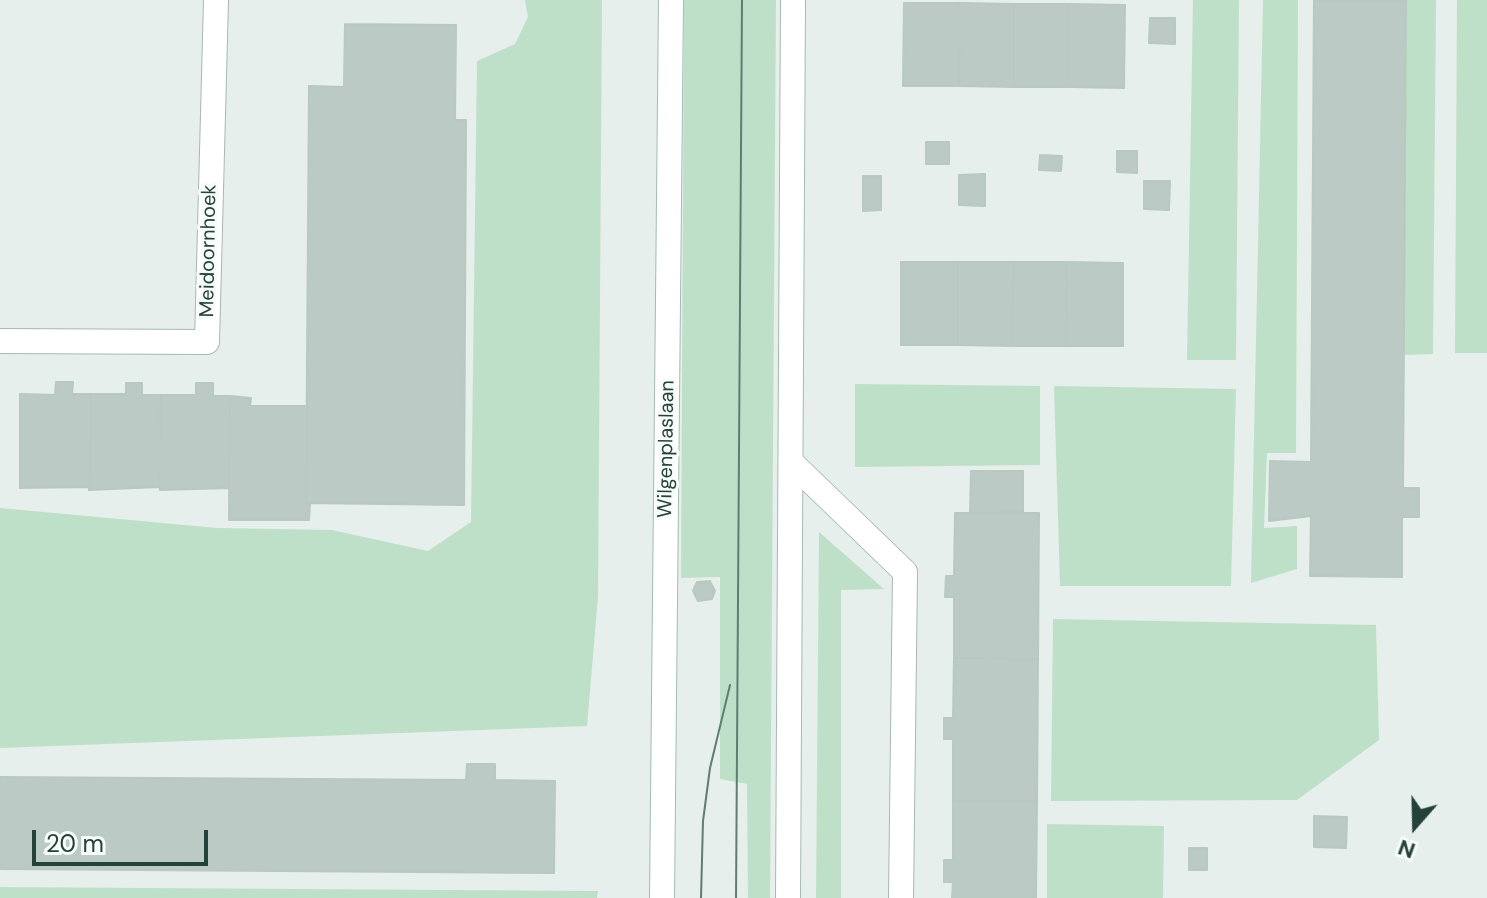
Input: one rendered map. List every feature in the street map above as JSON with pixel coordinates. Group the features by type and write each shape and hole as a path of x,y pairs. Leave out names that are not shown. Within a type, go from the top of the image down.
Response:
{"street":[{"name":"Meidoornhoek","path":"0,341 207,342 216,0"},
{"name":"Wilgenplaslaan","path":"662,898 671,0"},
{"path":"788,898 793,0"},
{"path":"791,462 905,572 901,898"}],"green space":[{"path":"525,0 602,0 598,597 587,726 0,748 0,508 217,528 332,530 428,551 471,522 477,61 515,44 528,17"},
{"path":"684,0 776,0 770,898 748,898 747,784 720,779 720,577 681,578"},
{"path":"1193,0 1239,0 1236,360 1187,360"},
{"path":"1263,0 1298,0 1296,453 1267,453 1264,528 1297,526 1297,569 1251,583"},
{"path":"1406,0 1436,0 1433,354 1404,355"},
{"path":"1457,0 1487,0 1487,353 1455,353"},
{"path":"855,384 1040,386 1040,465 855,467"},
{"path":"1054,386 1236,389 1231,586 1060,586"},
{"path":"819,532 884,589 841,590 841,898 816,898"},
{"path":"1053,619 1376,625 1379,740 1297,800 1051,801"},
{"path":"1047,824 1164,826 1163,898 1047,898"},
{"path":"0,887 598,891 597,898 0,898"}],"building":[{"path":"1314,0 1406,0 1403,488 1419,488 1419,517 1402,517 1402,577 1310,576 1311,516 1269,521 1270,461 1311,462"},
{"path":"904,3 960,3 959,86 903,86"},
{"path":"960,3 1014,4 1014,87 959,86"},
{"path":"1014,4 1068,4 1068,87 1014,87"},
{"path":"1068,4 1125,5 1124,88 1068,87"},
{"path":"1150,18 1175,18 1175,44 1149,43"},
{"path":"345,24 456,25 455,120 466,120 464,505 306,503 309,86 344,87"},
{"path":"926,142 949,142 949,164 926,164"},
{"path":"1117,151 1137,151 1137,173 1117,172"},
{"path":"1040,155 1062,156 1061,171 1039,170"},
{"path":"985,174 985,206 959,205 959,175"},
{"path":"863,176 881,176 881,210 863,211"},
{"path":"1144,181 1170,181 1169,210 1144,209"},
{"path":"901,262 958,262 958,345 901,345"},
{"path":"958,262 1013,262 1012,346 958,345"},
{"path":"1013,262 1067,262 1066,346 1012,346"},
{"path":"1067,262 1123,263 1123,346 1066,346"},
{"path":"56,382 73,382 72,394 91,394 90,487 20,488 20,394 55,395"},
{"path":"126,383 142,383 142,395 161,395 159,487 89,490 91,394 126,394"},
{"path":"196,383 213,383 213,396 230,396 230,488 160,490 161,395 196,395"},
{"path":"230,396 251,398 250,406 307,406 306,503 310,504 309,520 229,520"},
{"path":"971,471 1023,471 1023,512 970,513"},
{"path":"955,513 1039,513 1038,659 954,658 954,597 945,597 946,576 954,576"},
{"path":"710,581 715,591 712,599 698,601 693,591 697,582"},
{"path":"954,658 1038,659 1037,801 953,801 953,739 944,739 944,718 953,718"},
{"path":"467,764 495,764 495,780 555,781 554,873 0,869 0,777 466,780"},
{"path":"953,801 1037,801 1036,898 952,898 953,882 944,882 944,860 953,860"},
{"path":"1314,816 1347,817 1346,848 1314,847"},
{"path":"1189,848 1207,848 1207,870 1189,870"}],"tram line":[{"path":"736,898 742,0"},
{"path":"701,898 703,821 710,768 730,685"}]}
